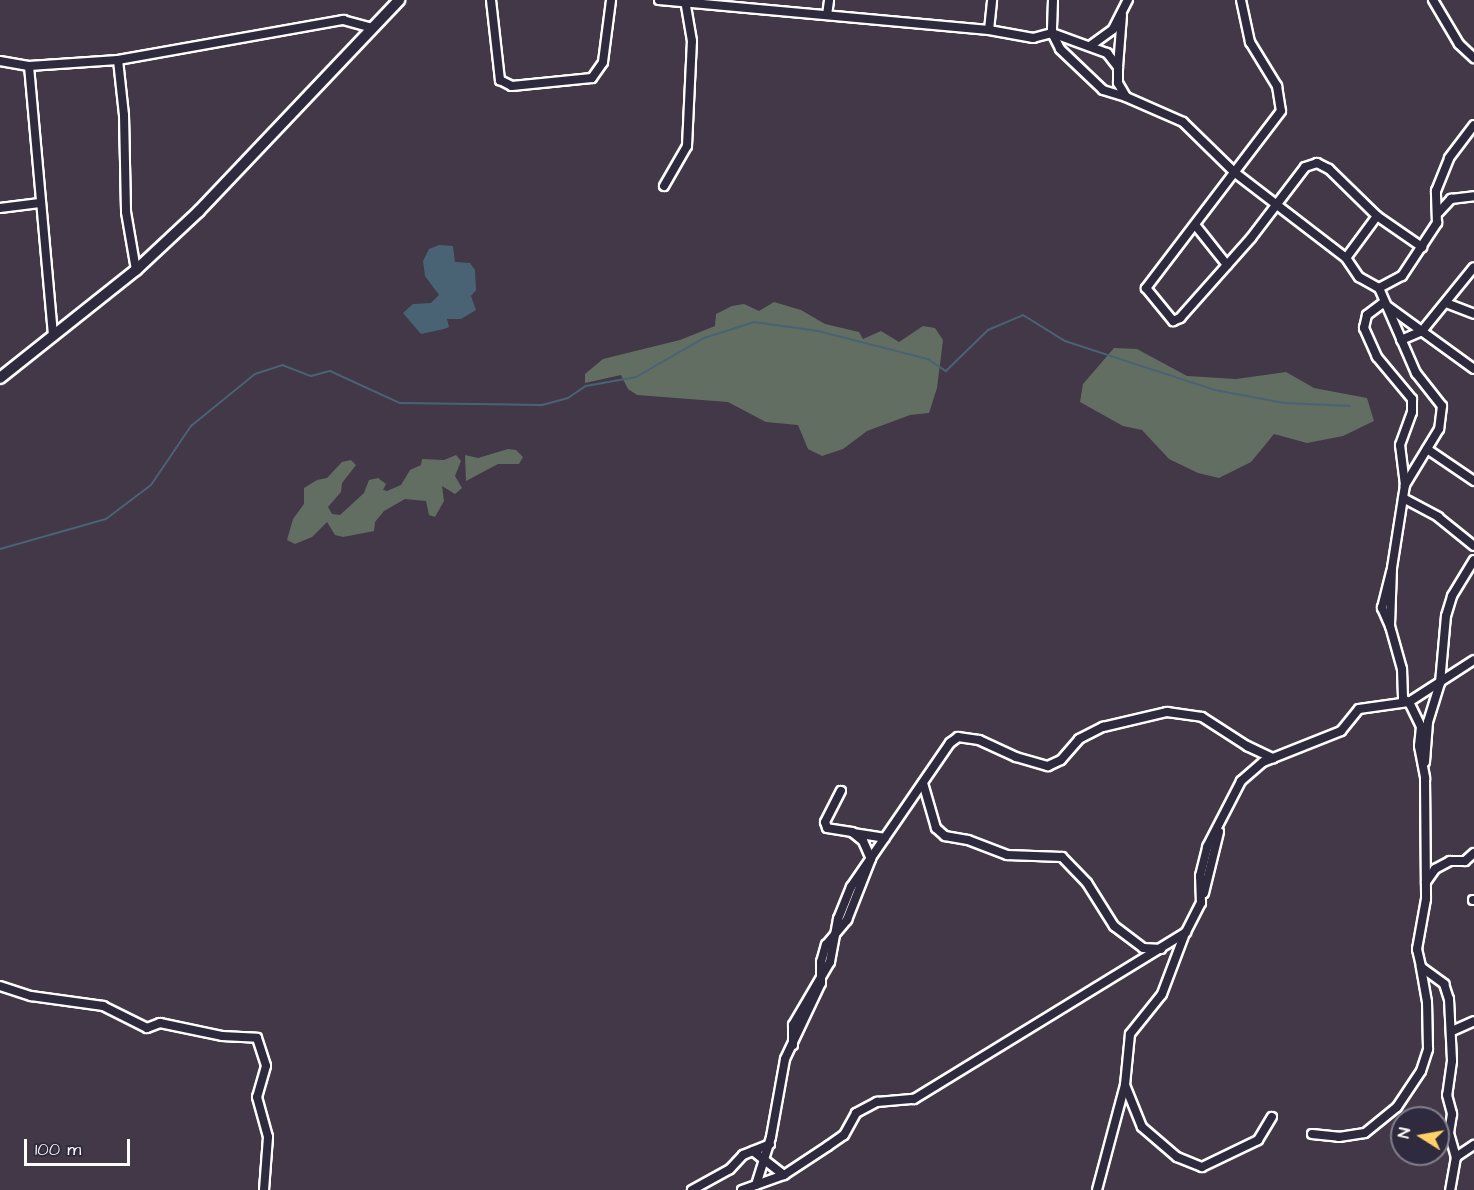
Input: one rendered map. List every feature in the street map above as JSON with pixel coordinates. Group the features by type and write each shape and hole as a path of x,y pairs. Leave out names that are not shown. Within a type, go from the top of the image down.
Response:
{"main road":[{"path":"0,378 53,333 136,270 199,211 399,0"}],"street":[{"path":"491,0 500,80 512,86 592,78 603,62 611,0"},
{"path":"659,0 989,30 1033,38 1052,33 1107,53 1118,67"},
{"path":"827,15 829,0"},
{"path":"989,30 992,0"},
{"path":"1053,0 1052,33 1060,49 1103,90 1126,97 1183,122 1234,172 1280,203 1346,258 1359,278 1379,288 1383,303 1416,373 1442,406 1439,429 1405,485"},
{"path":"1090,46 1113,29 1128,0"},
{"path":"1242,0 1250,42 1277,86 1281,111 1265,137 1234,172 1196,226 1146,288 1154,303 1173,321 1180,318 1280,203 1305,167 1317,163 1329,169 1377,216 1422,247"},
{"path":"1433,0 1459,44 1474,58"},
{"path":"664,186 687,146 692,41 685,1"},
{"path":"1122,14 1118,82 1126,97"},
{"path":"0,61 29,66 118,60 336,21 348,20 372,28"},
{"path":"118,60 124,115 126,212 136,270"},
{"path":"29,66 53,333"},
{"path":"1379,288 1402,276 1437,223 1439,212 1436,191 1449,159 1474,125"},
{"path":"1439,212 1451,199 1474,196"},
{"path":"0,208 40,203"},
{"path":"1346,258 1377,216"},
{"path":"1196,226 1227,265"},
{"path":"1401,340 1422,331 1474,267"},
{"path":"1383,303 1474,369"},
{"path":"1383,303 1367,315 1364,328 1382,366 1412,399 1412,412 1400,446 1405,485 1392,568 1390,626 1402,669 1403,699 1409,702 1420,727 1419,746 1425,778"},
{"path":"1446,303 1474,314"},
{"path":"1427,449 1474,481"},
{"path":"1403,498 1438,517 1474,546"},
{"path":"1312,1134 1339,1137 1365,1133 1396,1107 1421,1071 1428,1049 1427,1002 1417,949 1425,884 1425,778 1428,722 1440,683 1449,606 1474,560"},
{"path":"1097,1190 1125,1085 1130,1034 1162,994 1186,932 1201,903 1200,876 1208,847 1241,781 1273,758 1341,731 1359,709 1409,702 1474,660"},
{"path":"756,1185 770,1144 785,1059 821,983 821,962 826,945 848,920 871,859 950,743 958,737 979,740 1016,757 1048,766 1060,760 1079,739 1103,727 1167,712 1202,717 1225,734 1273,758"},
{"path":"923,783 936,828 945,836 968,840 1007,855 1062,857 1087,883 1114,926 1143,948 1161,949"},
{"path":"841,791 825,822 827,828 885,838"},
{"path":"852,832 863,841 871,859"},
{"path":"1425,884 1435,869 1450,861 1465,861 1474,853"},
{"path":"744,1190 784,1175 844,1135 856,1113 877,1101 914,1099 1186,932"},
{"path":"1421,967 1444,984 1452,1031 1447,1095 1452,1114 1449,1133 1456,1157 1450,1190"},
{"path":"0,986 31,996 103,1006 134,1025 147,1028 160,1023 222,1036 257,1038 266,1066 257,1097 268,1137 264,1190"},
{"path":"1452,1031 1474,1021"},
{"path":"1125,1085 1142,1127 1178,1157 1202,1167 1258,1140 1272,1117"},
{"path":"692,1190 753,1151 770,1144"},
{"path":"1456,1157 1474,1145"},
{"path":"753,1151 784,1175"}],"green space":[{"path":"774,302 801,310 825,324 859,332 863,339 881,331 899,342 923,326 935,328 943,340 937,388 929,413 910,415 867,431 843,449 822,456 808,449 798,425 766,422 728,402 637,395 628,389 621,375 585,383 585,374 603,359 680,340 715,326 716,314 732,306 744,304 759,311"},
{"path":"1114,348 1137,349 1187,376 1236,379 1286,372 1314,388 1367,398 1374,421 1343,436 1307,443 1274,434 1251,462 1219,478 1198,473 1169,459 1142,430 1123,426 1080,402 1083,384"},
{"path":"508,449 516,450 523,457 519,464 498,464 466,481 465,455 478,458"},
{"path":"456,455 461,461 455,476 462,488 455,494 442,486 444,501 435,517 429,515 426,501 405,499 384,511 375,522 374,531 343,537 335,535 327,522 312,537 295,544 287,540 293,519 304,504 304,488 317,480 327,478 342,462 351,460 356,465 342,483 341,492 328,507 332,514 340,515 364,493 369,480 378,478 386,484 383,490 387,491 401,485 410,470 421,465 422,459 444,460"}],"water":[{"path":"439,245 453,246 455,262 470,263 475,270 476,290 471,296 476,310 461,319 447,319 449,327 421,334 403,313 413,304 431,303 439,295 425,276 423,261 429,249"}],"waterway":[{"path":"0,549 106,519 151,485 191,426 255,374 282,365 311,376 330,371 400,403 542,405 568,398 586,386 636,377 704,338 754,322 818,331 928,359 946,371 988,330 1023,315 1065,341 1215,390 1284,403 1350,406"}]}
